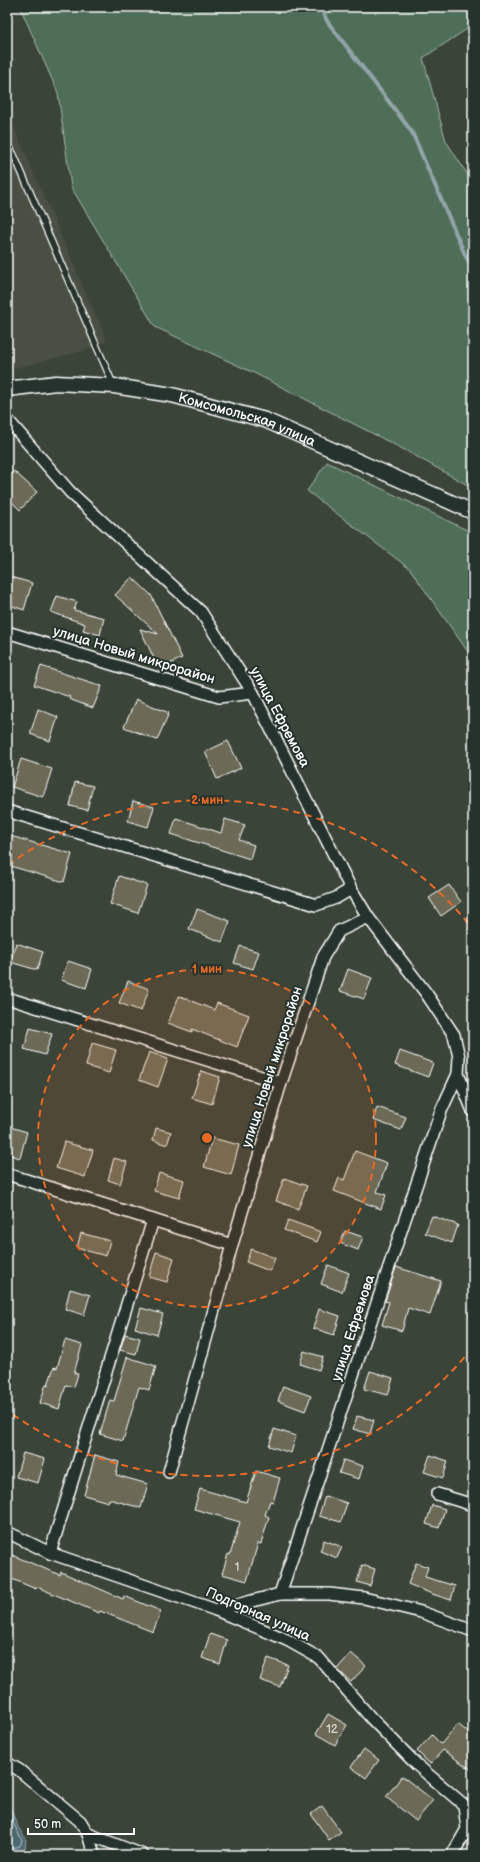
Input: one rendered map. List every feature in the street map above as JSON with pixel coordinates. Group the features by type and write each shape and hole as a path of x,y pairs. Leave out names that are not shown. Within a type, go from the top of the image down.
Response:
{"street":[{"name":"Комсомольская улица","path":"7,389 56,383 114,386 172,395 265,420 473,512"},
{"name":"улица Ефремова","path":"7,419 70,492 201,612 253,693 351,889 368,917 426,993 454,1035 459,1057 458,1074 441,1111 280,1594"},
{"name":"улица Новый микрорайон","path":"7,632 219,697 253,693"},
{"path":"7,811 316,905 336,898 351,889"},
{"name":"улица Новый микрорайон","path":"169,1472 232,1245 281,1083 323,957 340,931 368,917"},
{"path":"7,998 281,1083"},
{"name":"улица Ефремова","path":"458,1074 473,1111"},
{"path":"7,1174 232,1245"},
{"path":"50,1553 153,1220"},
{"path":"437,1494 473,1505"},
{"name":"Подгорная улица","path":"7,1532 50,1553 216,1610 287,1640 319,1658 371,1718 417,1765 464,1805 467,1829 452,1855"},
{"path":"216,1610 280,1594 329,1594 364,1598 421,1612 473,1631"},
{"path":"7,1763 19,1770 80,1821 88,1834 94,1855"},
{"path":"88,1834 142,1855"}],"lane":[{"path":"7,143 14,155 114,386"}],"shaded area":[{"path":"7,101 15,130 107,341 84,351 7,370"}],"green space":[{"path":"20,7 473,7 467,29 423,58 446,141 473,183 473,488 401,448 256,374 155,327 71,187 58,93"},
{"path":"327,462 473,533 473,659 410,569 307,491"}],"water":[{"path":"7,1800 18,1827 26,1840 25,1850 7,1853"}],"building":[{"path":"14,471 37,492 20,510 7,497 7,478"},
{"path":"7,576 32,583 24,610 7,604"},
{"path":"132,577 151,595 182,658 159,669 140,629 158,634 115,595"},
{"path":"57,596 77,602 74,610 104,618 100,635 83,630 85,624 51,612"},
{"path":"41,666 102,686 93,708 69,699 70,697 34,685"},
{"path":"136,699 169,713 157,740 124,727"},
{"path":"38,709 58,717 50,741 30,734"},
{"path":"228,741 241,768 217,779 205,752"},
{"path":"21,759 52,769 43,797 12,787"},
{"path":"75,782 93,786 87,810 70,806"},
{"path":"133,801 154,807 148,827 128,821"},
{"path":"176,818 221,833 225,819 245,825 239,840 254,845 250,859 171,834"},
{"path":"7,835 72,854 64,882 7,865"},
{"path":"119,876 147,885 138,913 110,904"},
{"path":"449,885 461,902 441,916 429,898"},
{"path":"197,909 230,921 222,942 189,929"},
{"path":"16,943 43,952 37,970 10,962"},
{"path":"240,946 259,952 253,969 234,963"},
{"path":"68,961 92,969 86,988 61,980"},
{"path":"348,969 372,978 364,999 340,991"},
{"path":"128,981 149,989 141,1011 119,1003"},
{"path":"179,996 214,1010 217,1003 249,1015 237,1047 192,1029 192,1032 168,1023"},
{"path":"30,1028 52,1034 45,1055 24,1049"},
{"path":"92,1043 116,1050 109,1073 86,1066"},
{"path":"400,1051 433,1063 428,1077 395,1065"},
{"path":"149,1052 168,1059 158,1087 139,1080"},
{"path":"201,1071 220,1077 212,1104 192,1098"},
{"path":"377,1107 406,1117 401,1130 373,1120"},
{"path":"7,1126 27,1132 20,1158 7,1154"},
{"path":"156,1128 171,1132 167,1145 153,1140"},
{"path":"212,1138 239,1145 231,1175 204,1167"},
{"path":"64,1142 93,1150 85,1177 56,1168"},
{"path":"355,1151 387,1163 377,1192 386,1195 381,1209 334,1191 339,1178 344,1180"},
{"path":"114,1158 127,1162 120,1184 108,1180"},
{"path":"159,1173 184,1180 179,1198 154,1191"},
{"path":"284,1178 307,1186 298,1209 276,1201"},
{"path":"432,1216 458,1225 452,1243 425,1233"},
{"path":"288,1220 321,1232 317,1242 284,1230"},
{"path":"345,1231 363,1237 358,1250 340,1243"},
{"path":"81,1233 110,1241 106,1256 77,1248"},
{"path":"251,1249 275,1258 270,1271 246,1262"},
{"path":"156,1252 174,1258 167,1282 149,1277"},
{"path":"328,1265 349,1273 342,1292 321,1284"},
{"path":"396,1267 441,1281 430,1315 408,1308 402,1331 382,1325 389,1302 385,1301"},
{"path":"70,1289 90,1295 84,1315 65,1309"},
{"path":"141,1308 163,1314 157,1335 135,1328"},
{"path":"319,1309 340,1316 334,1335 313,1328"},
{"path":"125,1334 140,1338 136,1354 120,1350"},
{"path":"65,1340 82,1345 74,1373 78,1374 74,1387 66,1385 59,1409 40,1403 46,1384 48,1385 54,1367 57,1368"},
{"path":"304,1351 323,1357 319,1370 300,1364"},
{"path":"127,1357 156,1366 149,1390 139,1387 123,1441 100,1434 110,1400 114,1401"},
{"path":"370,1371 393,1378 388,1395 364,1389"},
{"path":"283,1386 311,1396 305,1411 278,1401"},
{"path":"357,1416 374,1420 370,1434 353,1429"},
{"path":"274,1429 296,1436 291,1453 269,1446"},
{"path":"23,1453 45,1459 38,1483 16,1477"},
{"path":"95,1455 119,1462 116,1475 148,1484 141,1508 109,1499 108,1502 84,1495"},
{"path":"430,1455 448,1461 443,1478 424,1472"},
{"path":"343,1460 363,1466 359,1479 339,1473"},
{"path":"256,1471 280,1478 273,1502 270,1501 265,1515 269,1517 261,1544 258,1543 247,1581 222,1574 228,1554 230,1555 240,1522 194,1509 200,1489 246,1502"},
{"path":"325,1496 347,1503 341,1522 319,1516"},
{"path":"432,1505 445,1509 439,1528 426,1524"},
{"path":"324,1540 342,1547 337,1558 320,1551"},
{"path":"7,1553 60,1575 61,1572 123,1599 124,1596 161,1611 153,1632 100,1611 99,1613 37,1587 36,1589 7,1577"},
{"path":"416,1563 428,1567 425,1577 455,1586 451,1600 408,1584"},
{"path":"362,1565 375,1569 370,1586 357,1582"},
{"path":"210,1634 227,1640 220,1664 202,1658"},
{"path":"351,1653 366,1666 351,1682 337,1669"},
{"path":"268,1658 288,1665 280,1687 260,1680"},
{"path":"328,1714 347,1725 335,1745 316,1734"},
{"path":"458,1724 473,1737 473,1771 443,1750 430,1764 417,1751 432,1735 441,1744"},
{"path":"364,1749 379,1760 366,1778 351,1767"},
{"path":"402,1776 433,1800 416,1821 386,1797"},
{"path":"322,1806 341,1832 329,1840 311,1814"}],"waterway":[{"path":"321,7 327,21 412,132 466,257 473,268"}]}
